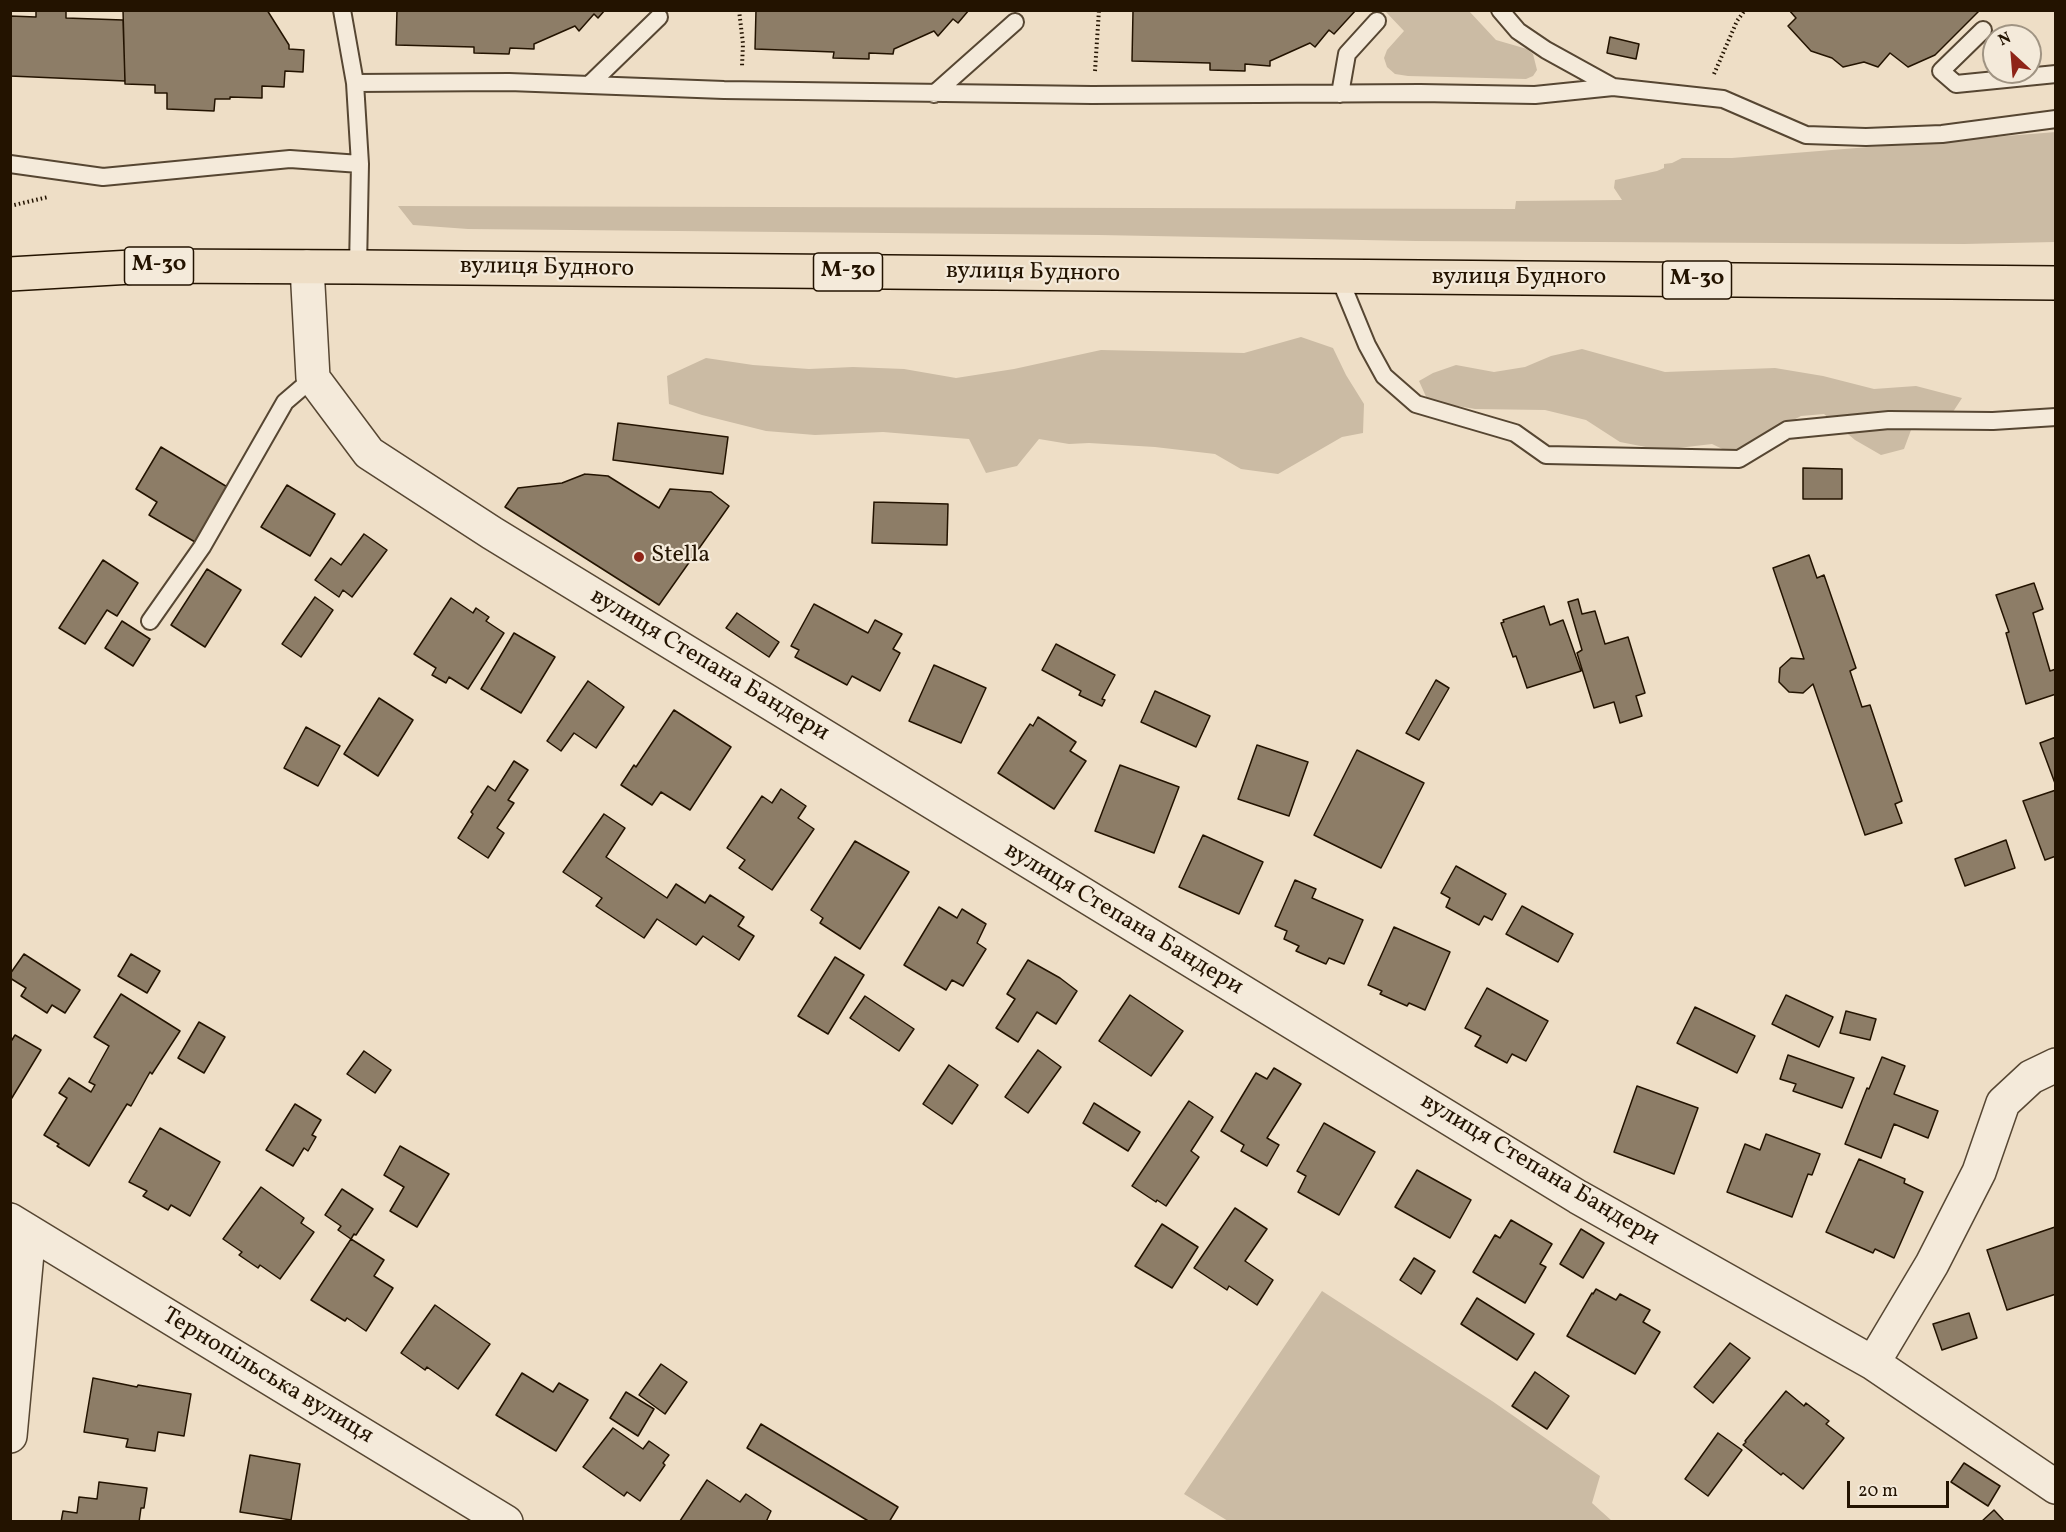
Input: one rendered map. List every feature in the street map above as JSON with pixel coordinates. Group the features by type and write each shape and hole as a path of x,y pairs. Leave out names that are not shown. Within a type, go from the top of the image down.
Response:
{"highway":[{"name":"вулиця Будного","path":"10,274 149,266 2055,283"}],"street":[{"path":"307,267 313,378"},
{"name":"вулиця Степана Бандери","path":"313,378 369,453 492,533 1578,1197 1873,1363 2055,1487"},
{"path":"1873,1363 1932,1264 1979,1172 2003,1102 2031,1077 2055,1065"},
{"name":"Тернопільська вулиця","path":"10,1436 20,1226 506,1521"}],"lane":[{"path":"342,10 355,83 360,164 358,267"},
{"path":"1500,10 1518,31 1546,50 1613,87"},
{"path":"589,85 660,17"},
{"path":"1340,94 1347,54 1377,21"},
{"path":"934,94 1015,22"},
{"path":"1982,31 1941,70 1956,84 1982,81"},
{"path":"355,83 509,82 724,90 1076,95 1535,95 1613,87 1723,99 1806,135 1866,137 1942,134 2055,120"},
{"path":"10,164 103,177 290,159 360,164"},
{"path":"1339,277 1367,345 1384,376 1416,404 1515,433 1546,455 1739,459 1786,430 1889,420 1993,420 2055,417"},
{"path":"150,621 202,547 285,402 313,378"}],"path":[{"path":"739,10 743,44 741,74"},
{"path":"1094,72 1099,10"},
{"path":"1713,98 1714,70 1737,21 1745,10"}],"shaded area":[{"path":"1385,11 1469,11 1496,40 1527,49 1533,54 1537,70 1533,76 1526,79 1395,74 1387,67 1384,58 1387,50 1404,31"},
{"path":"2056,132 2055,242 1964,244 1416,241 1099,235 468,229 413,225 398,206 1515,209 1516,201 1622,200 1614,188 1615,180 1657,171 1664,168 1664,164 1682,158 1732,158"},
{"path":"1301,337 1333,348 1364,404 1363,433 1342,437 1278,474 1241,469 1215,454 1155,447 1069,444 1039,439 1017,466 986,473 969,439 883,432 815,435 766,431 669,404 667,376 706,358 753,365 809,369 853,367 904,369 956,378 1014,369 1101,350 1244,353"},
{"path":"1582,349 1665,372 1775,368 1823,376 1874,389 1916,386 1962,398 1951,415 1917,414 1904,449 1881,455 1855,440 1824,414 1801,416 1731,453 1712,444 1661,450 1620,442 1586,420 1545,410 1475,409 1428,401 1419,381 1456,365 1494,372 1525,367 1551,356"},
{"path":"1322,1291 1492,1401 1600,1476 1592,1503 1612,1521 1228,1521 1184,1494"}],"building":[{"path":"36,10 66,10 66,18 123,20 125,81 10,76 10,16 36,17"},
{"path":"123,10 267,10 289,45 289,49 304,50 303,72 285,71 284,87 262,86 262,98 215,99 214,111 167,109 167,93 155,93 155,85 125,84"},
{"path":"397,10 605,10 598,18 594,14 579,31 575,26 534,44 534,49 510,48 509,54 474,53 474,47 396,45"},
{"path":"756,10 969,10 958,23 953,19 938,36 934,31 894,49 893,54 869,53 869,59 833,58 834,52 755,49"},
{"path":"1125,10 1356,10 1334,34 1329,30 1315,47 1310,43 1270,61 1270,66 1245,64 1245,71 1210,70 1210,63 1132,61 1133,11"},
{"path":"1789,10 1980,10 1935,55 1908,67 1890,53 1878,67 1864,62 1843,67 1832,58 1811,51 1788,26 1796,18"},
{"path":"1610,37 1639,44 1636,59 1607,53"},
{"path":"618,423 728,437 723,474 613,460"},
{"path":"161,447 229,488 195,542 149,515 157,502 136,489"},
{"path":"1803,468 1842,469 1842,499 1803,499"},
{"name":"Stella","path":"585,474 608,476 659,508 670,489 711,492 729,506 659,605 505,507 518,488 562,483"},
{"path":"287,485 335,514 310,556 261,527"},
{"path":"874,502 948,504 947,545 872,543"},
{"path":"364,534 387,550 352,597 343,590 339,597 315,580 331,558 341,565"},
{"path":"1809,555 1817,578 1824,575 1856,668 1850,671 1862,707 1870,705 1902,801 1895,804 1902,823 1865,835 1813,684 1803,693 1789,692 1779,682 1780,668 1791,658 1804,659 1773,568"},
{"path":"103,560 138,583 117,616 107,610 85,644 59,628"},
{"path":"207,569 241,590 205,647 171,625"},
{"path":"2034,583 2043,609 2033,613 2050,671 2056,669 2056,694 2026,704 2006,633 2009,632 1996,595"},
{"path":"315,597 333,610 301,657 282,644"},
{"path":"451,598 473,613 476,608 489,617 486,621 504,633 468,689 449,677 446,683 432,675 436,668 414,654"},
{"path":"1578,599 1582,614 1595,611 1605,644 1628,637 1645,693 1636,696 1642,716 1620,723 1614,702 1594,708 1577,653 1582,650 1568,602"},
{"path":"814,604 868,633 875,620 902,634 893,649 900,653 880,691 852,676 847,685 795,657 799,650 791,646"},
{"path":"1544,606 1550,625 1563,620 1581,671 1527,688 1501,623 1504,622 1503,620"},
{"path":"737,613 779,642 769,657 726,628"},
{"path":"122,621 150,639 133,666 105,648"},
{"path":"514,633 555,657 521,713 481,689"},
{"path":"1056,644 1115,675 1102,699 1105,700 1102,706 1079,695 1081,691 1042,670"},
{"path":"934,665 986,688 961,743 909,721"},
{"path":"1436,680 1449,688 1419,740 1406,733"},
{"path":"588,681 624,707 596,748 574,733 561,751 547,741"},
{"path":"1155,691 1210,716 1196,747 1141,722"},
{"path":"379,698 413,720 378,776 344,754"},
{"path":"674,710 731,747 690,810 661,792 652,805 621,785 634,765 636,767"},
{"path":"1038,717 1076,742 1070,751 1086,761 1054,809 998,773 1030,724 1033,726"},
{"path":"306,727 340,746 318,786 284,768"},
{"path":"2056,737 2056,786 2040,743"},
{"path":"1257,745 1308,762 1289,816 1238,799"},
{"path":"1357,750 1424,783 1381,868 1314,835"},
{"path":"514,761 528,770 508,800 514,803 497,828 504,833 488,858 458,838 488,786 495,791"},
{"path":"1120,765 1179,787 1154,853 1095,831"},
{"path":"781,789 806,806 798,818 814,829 772,890 739,868 745,860 727,848 762,796 772,803"},
{"path":"2056,790 2056,856 2045,860 2023,801"},
{"path":"604,814 625,828 606,857 667,898 676,884 705,903 710,895 744,917 738,926 754,936 739,960 703,936 696,945 657,919 644,938 596,906 602,898 563,872"},
{"path":"1203,835 1263,862 1239,914 1179,887"},
{"path":"2006,840 2015,868 1965,886 1955,859"},
{"path":"855,841 909,872 860,949 820,923 823,918 811,910"},
{"path":"1456,866 1506,894 1492,920 1484,916 1479,925 1446,907 1450,898 1441,893"},
{"path":"1295,880 1316,889 1312,898 1363,920 1344,964 1329,958 1326,964 1296,951 1299,946 1284,939 1287,931 1275,926"},
{"path":"1522,906 1573,934 1558,962 1506,934"},
{"path":"939,907 957,918 962,909 986,924 977,943 986,949 963,986 952,980 946,990 904,965"},
{"path":"1394,927 1450,952 1425,1010 1409,1003 1407,1006 1380,994 1382,991 1368,985"},
{"path":"24,954 80,990 65,1013 52,1005 47,1013 21,996 26,988 10,978 10,974"},
{"path":"131,954 160,971 147,993 118,976"},
{"path":"835,957 864,975 828,1034 798,1016"},
{"path":"1028,960 1060,978 1077,991 1056,1024 1037,1012 1018,1042 996,1028 1015,999 1007,994"},
{"path":"1487,988 1548,1021 1526,1061 1512,1054 1507,1063 1475,1046 1481,1036 1465,1028"},
{"path":"121,994 180,1031 152,1074 150,1072 131,1106 127,1104 89,1166 44,1135 67,1098 59,1093 69,1078 91,1092 95,1085 89,1082 109,1046 94,1037"},
{"path":"1130,995 1183,1031 1151,1076 1099,1041"},
{"path":"1786,995 1833,1017 1819,1047 1772,1024"},
{"path":"865,996 914,1029 899,1051 850,1018"},
{"path":"1695,1007 1755,1036 1737,1073 1677,1043"},
{"path":"1846,1011 1876,1019 1870,1040 1840,1033"},
{"path":"199,1022 225,1037 204,1073 178,1058"},
{"path":"15,1035 41,1050 10,1101 10,1043"},
{"path":"1038,1050 1061,1067 1028,1113 1005,1097"},
{"path":"364,1051 391,1070 375,1093 347,1074"},
{"path":"1788,1055 1854,1078 1842,1108 1793,1091 1796,1084 1780,1079"},
{"path":"1882,1057 1905,1066 1894,1094 1938,1111 1928,1138 1894,1124 1881,1158 1845,1144"},
{"path":"949,1065 978,1085 952,1124 923,1104"},
{"path":"1274,1068 1301,1084 1267,1138 1279,1145 1267,1166 1241,1151 1244,1145 1221,1131 1256,1073 1267,1079"},
{"path":"1637,1086 1698,1108 1674,1174 1614,1152"},
{"path":"1189,1101 1213,1117 1191,1151 1199,1157 1166,1206 1132,1186"},
{"path":"1094,1103 1140,1132 1128,1151 1083,1123"},
{"path":"295,1104 321,1120 312,1135 316,1137 308,1151 304,1148 293,1166 266,1150"},
{"path":"1324,1123 1375,1152 1339,1215 1298,1192 1306,1176 1297,1171"},
{"path":"160,1128 220,1162 190,1216 171,1205 168,1210 143,1196 147,1191 129,1182"},
{"path":"1766,1134 1820,1154 1812,1175 1808,1174 1792,1217 1727,1192 1745,1144 1760,1150"},
{"path":"400,1146 449,1174 417,1227 390,1211 404,1187 384,1175"},
{"path":"1859,1159 1905,1179 1904,1183 1923,1192 1894,1258 1875,1249 1873,1253 1826,1232"},
{"path":"1417,1170 1471,1200 1450,1238 1395,1207"},
{"path":"261,1187 304,1218 301,1223 314,1232 280,1279 260,1265 258,1268 239,1255 242,1252 223,1239"},
{"path":"342,1189 373,1209 351,1239 338,1230 341,1226 325,1215"},
{"path":"1235,1208 1267,1229 1245,1261 1273,1280 1257,1305 1229,1286 1227,1290 1194,1268"},
{"path":"1511,1220 1552,1244 1540,1264 1546,1267 1525,1303 1473,1272 1495,1235 1500,1238"},
{"path":"1162,1224 1198,1247 1172,1288 1135,1266"},
{"path":"2055,1227 2056,1294 2007,1310 1987,1250"},
{"path":"1581,1229 1604,1243 1583,1278 1560,1264"},
{"path":"351,1239 384,1260 374,1276 393,1288 366,1331 347,1318 345,1321 311,1300"},
{"path":"1414,1258 1435,1271 1421,1294 1400,1280"},
{"path":"1596,1289 1616,1300 1620,1294 1650,1310 1643,1322 1660,1332 1635,1374 1567,1336"},
{"path":"1477,1298 1534,1334 1517,1360 1461,1324"},
{"path":"435,1305 490,1344 458,1389 427,1367 425,1370 401,1353"},
{"path":"1969,1313 1977,1338 1942,1350 1933,1324"},
{"path":"1730,1343 1750,1358 1713,1403 1694,1387"},
{"path":"661,1364 687,1382 665,1414 639,1395"},
{"path":"1535,1372 1569,1396 1547,1429 1512,1406"},
{"path":"522,1373 553,1392 559,1383 588,1400 556,1451 496,1415"},
{"path":"93,1378 191,1394 184,1436 158,1432 155,1451 126,1447 128,1439 84,1432"},
{"path":"1786,1391 1804,1406 1806,1403 1829,1421 1826,1424 1844,1438 1803,1489 1743,1445"},
{"path":"626,1392 654,1409 638,1436 610,1418"},
{"path":"761,1424 898,1507 889,1522 870,1522 747,1448"},
{"path":"613,1428 643,1449 649,1441 669,1455 663,1463 665,1465 640,1501 627,1492 624,1496 583,1467"},
{"path":"1718,1433 1742,1450 1708,1496 1685,1479"},
{"path":"250,1455 300,1464 291,1520 240,1512"},
{"path":"1964,1463 2000,1486 1988,1506 1951,1482"},
{"path":"707,1480 740,1502 746,1494 771,1511 766,1522 680,1521"},
{"path":"99,1482 147,1488 139,1522 61,1522 63,1511 77,1513 79,1497 97,1499"},
{"path":"1994,1510 2005,1522 1981,1522"}],"place":[{"name":"Stella","path":"639,557"}]}
